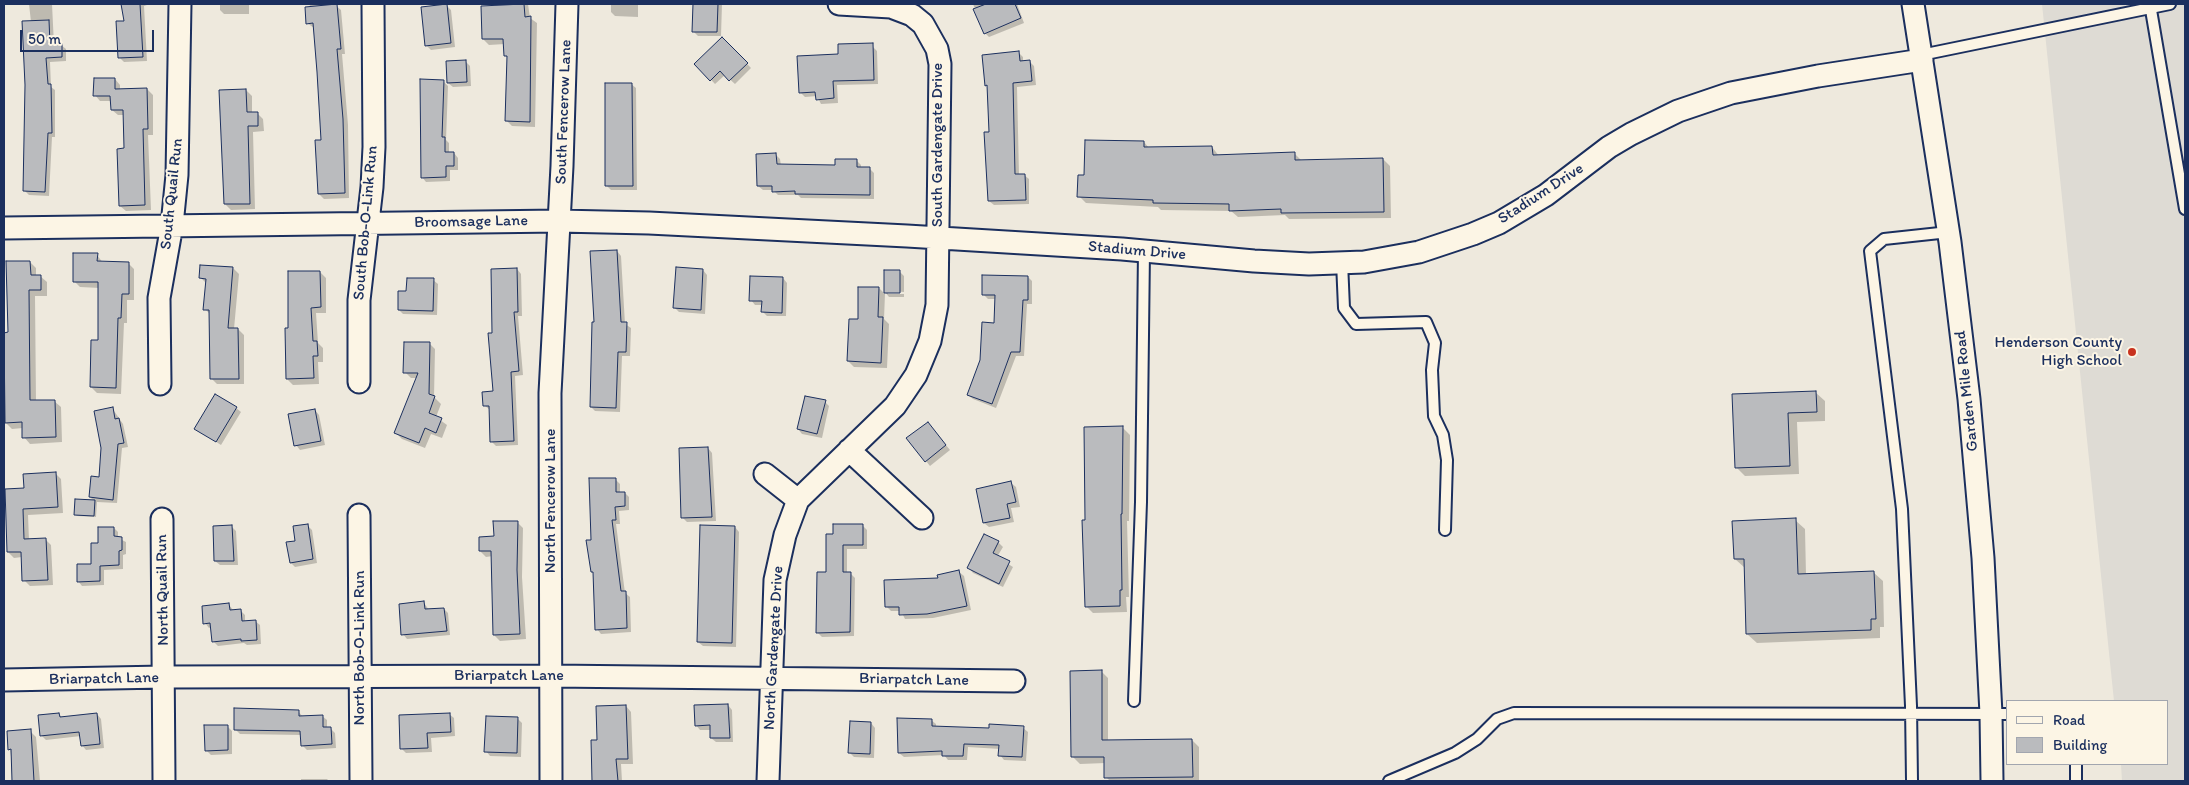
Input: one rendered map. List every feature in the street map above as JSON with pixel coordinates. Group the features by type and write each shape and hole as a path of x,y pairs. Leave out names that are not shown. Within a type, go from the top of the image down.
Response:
{"street":[{"name":"South Quail Run","path":"160,384 159,298 172,225 178,148 180,4"},
{"name":"South Bob-O-Link Run","path":"359,382 359,300 368,224 374,147 373,4"},
{"name":"South Fencerow Lane","path":"559,221 567,4"},
{"name":"South Gardengate Drive","path":"840,4 891,7 912,15 923,24 937,50 940,64 937,238"},
{"name":"Garden Mile Road","path":"1913,4 1949,232 1969,399 1979,518 2000,714 1992,781"},
{"name":"Stadium Drive","path":"937,238 1309,264 1383,259 1420,252 1473,234 1523,210 1631,134 1678,111 1731,93 1922,57"},
{"name":"Broomsage Lane","path":"4,228 559,221 649,222 937,238"},
{"name":"North Fencerow Lane","path":"552,781 550,393 559,221"},
{"name":"North Gardengate Drive","path":"768,781 772,617 777,563 785,535 798,500 895,406 916,375 930,341 937,305 937,238"},
{"path":"849,450 922,518"},
{"path":"765,474 798,500"},
{"name":"North Bob-O-Link Run","path":"359,515 361,781"},
{"name":"North Quail Run","path":"162,519 164,781"},
{"name":"Briarpatch Lane","path":"4,680 552,676 1014,681"}],"lane":[{"path":"1922,57 2150,6 2170,4"},
{"path":"2150,6 2185,209"},
{"path":"1912,781 1902,509 1870,251 1884,238 1949,232"},
{"path":"1134,701 1141,502 1144,252"},
{"path":"1342,262 1344,308 1356,324 1426,322 1435,343 1432,370 1434,416 1443,435 1447,460 1445,530"},
{"path":"1389,781 1455,753 1477,739 1497,719 1514,713 2000,714"},
{"path":"2076,765 2076,781"}],"shaded area":[{"name":"Henderson County High School","path":"2042,4 2185,4 2185,781 2122,781 2121,765 2169,765 2169,700 2114,700"}],"building":[{"path":"121,4 140,4 143,57 118,58 116,21 124,21"},
{"path":"337,4 341,49 337,49 343,119 345,193 318,194 315,140 321,140 317,72 313,23 306,24 305,7"},
{"path":"447,4 451,43 425,46 421,7"},
{"path":"524,4 525,17 531,16 530,122 505,121 507,56 504,56 503,39 482,39 481,6"},
{"path":"693,4 718,4 717,32 692,32"},
{"path":"986,4 1015,4 1021,18 984,34 973,9"},
{"path":"49,20 50,44 62,43 62,57 46,58 48,84 51,84 52,133 48,133 45,192 23,191 25,85 22,21"},
{"path":"722,37 748,63 729,81 720,71 710,81 694,64"},
{"path":"873,43 874,80 833,81 834,98 816,100 815,92 799,93 797,56 838,54 838,44"},
{"path":"1019,51 1020,61 1030,60 1032,81 1013,83 1015,174 1025,174 1026,200 988,201 984,132 989,132 987,85 985,86 982,55"},
{"path":"466,60 467,82 447,83 446,61"},
{"path":"94,78 115,78 115,89 147,88 148,129 143,129 145,205 119,206 117,149 124,148 123,110 111,110 110,96 93,96"},
{"path":"420,79 444,80 442,137 445,137 445,152 454,152 454,166 446,166 446,177 421,178"},
{"path":"605,83 632,83 633,186 605,186"},
{"path":"246,89 247,112 258,112 258,126 248,126 250,204 224,204 219,90"},
{"path":"1085,140 1144,141 1144,147 1212,146 1213,155 1295,152 1295,160 1383,158 1384,212 1281,213 1281,209 1229,211 1229,204 1153,203 1153,200 1077,197 1078,175 1084,175"},
{"path":"776,153 777,164 835,165 835,159 857,159 857,167 870,167 870,195 795,194 795,191 772,192 772,186 757,186 756,154"},
{"path":"617,250 621,322 627,322 626,352 618,352 616,408 590,407 592,322 594,322 590,251"},
{"path":"73,253 98,253 97,261 129,262 129,294 122,294 121,318 118,318 116,388 90,387 91,340 98,340 98,282 73,282"},
{"path":"6,261 30,261 31,275 41,275 41,290 29,290 30,400 55,400 56,437 22,438 22,422 5,423 4,333 8,332"},
{"path":"200,265 233,267 228,328 238,328 239,379 210,379 209,310 203,310 206,279 199,278"},
{"path":"676,267 703,269 701,310 673,308"},
{"path":"517,268 518,312 514,312 519,371 511,372 514,441 490,442 489,406 483,406 482,392 493,391 488,333 492,333 491,269"},
{"path":"884,270 900,270 900,293 884,293"},
{"path":"288,271 320,271 321,307 311,308 313,341 317,341 318,356 313,356 314,378 286,379 285,328 288,328"},
{"path":"982,275 1028,276 1028,300 1023,300 1020,352 1011,352 992,404 967,395 980,360 982,322 994,323 995,295 982,295"},
{"path":"750,276 783,277 782,313 761,312 762,301 749,301"},
{"path":"407,278 434,278 433,311 398,310 398,291 406,291"},
{"path":"858,287 879,287 878,317 883,317 881,363 847,361 849,319 858,319"},
{"path":"404,342 430,342 429,394 435,396 429,413 442,418 436,433 425,428 419,443 394,433 418,373 403,373"},
{"path":"1816,391 1817,412 1788,413 1790,466 1735,468 1732,394"},
{"path":"215,394 237,407 216,442 194,429"},
{"path":"805,396 826,400 817,434 797,429"},
{"path":"113,407 115,419 119,418 124,443 118,444 113,500 89,497 91,476 99,477 101,448 94,411"},
{"path":"315,409 321,441 294,446 288,414"},
{"path":"928,422 946,445 925,462 906,438"},
{"path":"1123,426 1122,590 1120,590 1120,606 1085,607 1082,520 1085,520 1084,427"},
{"path":"708,447 712,517 681,518 679,448"},
{"path":"56,472 58,507 23,509 24,539 46,538 48,580 22,581 21,552 7,552 5,489 24,488 23,474"},
{"path":"589,478 616,478 616,492 625,492 625,506 615,507 616,520 612,520 621,591 626,591 627,628 595,630 593,572 591,572 586,540 591,540"},
{"path":"1011,481 1016,502 1007,504 1010,518 983,523 976,489"},
{"path":"75,499 95,500 94,516 74,515"},
{"path":"1796,518 1798,574 1874,571 1876,619 1871,619 1871,630 1746,634 1744,559 1734,559 1732,521"},
{"path":"493,521 518,521 517,570 520,634 493,635 491,551 479,551 479,537 494,536"},
{"path":"308,524 313,559 290,563 286,542 295,541 293,526"},
{"path":"833,524 863,524 863,545 843,545 843,572 851,572 850,632 816,633 817,572 826,572 826,534 833,534"},
{"path":"232,525 234,561 214,561 213,526"},
{"path":"700,525 735,526 732,643 697,642"},
{"path":"98,527 114,527 114,536 122,537 119,565 100,566 100,581 77,582 77,564 91,564 91,543 98,543"},
{"path":"984,534 999,541 993,553 1010,561 999,584 967,568"},
{"path":"959,570 967,606 927,614 899,615 899,607 885,607 884,580 938,578 937,575"},
{"path":"424,601 425,609 444,608 447,631 401,635 399,604"},
{"path":"229,603 230,610 241,609 242,621 256,620 257,640 241,641 241,639 212,642 210,623 203,624 202,606"},
{"path":"1102,670 1102,740 1192,739 1193,777 1104,778 1104,757 1071,757 1070,671"},
{"path":"728,704 730,738 710,738 710,725 695,726 694,705"},
{"path":"626,705 628,759 616,759 618,781 592,781 591,740 597,740 596,706"},
{"path":"234,708 299,710 299,716 323,715 323,727 331,727 332,744 301,746 300,731 234,730"},
{"path":"59,713 60,717 97,713 100,744 81,746 79,732 40,736 38,715"},
{"path":"450,713 451,732 427,733 428,748 400,749 399,715"},
{"path":"486,716 518,717 517,753 484,752"},
{"path":"897,718 932,719 932,726 989,728 989,724 1024,726 1022,757 998,756 999,745 964,744 963,756 942,756 942,751 898,753"},
{"path":"850,721 871,722 870,754 848,753"},
{"path":"204,725 228,725 228,750 205,751"},
{"path":"31,729 34,781 12,781 11,749 8,750 7,731"}],"place":[{"name":"Henderson County High School","path":"2132,352"}]}
